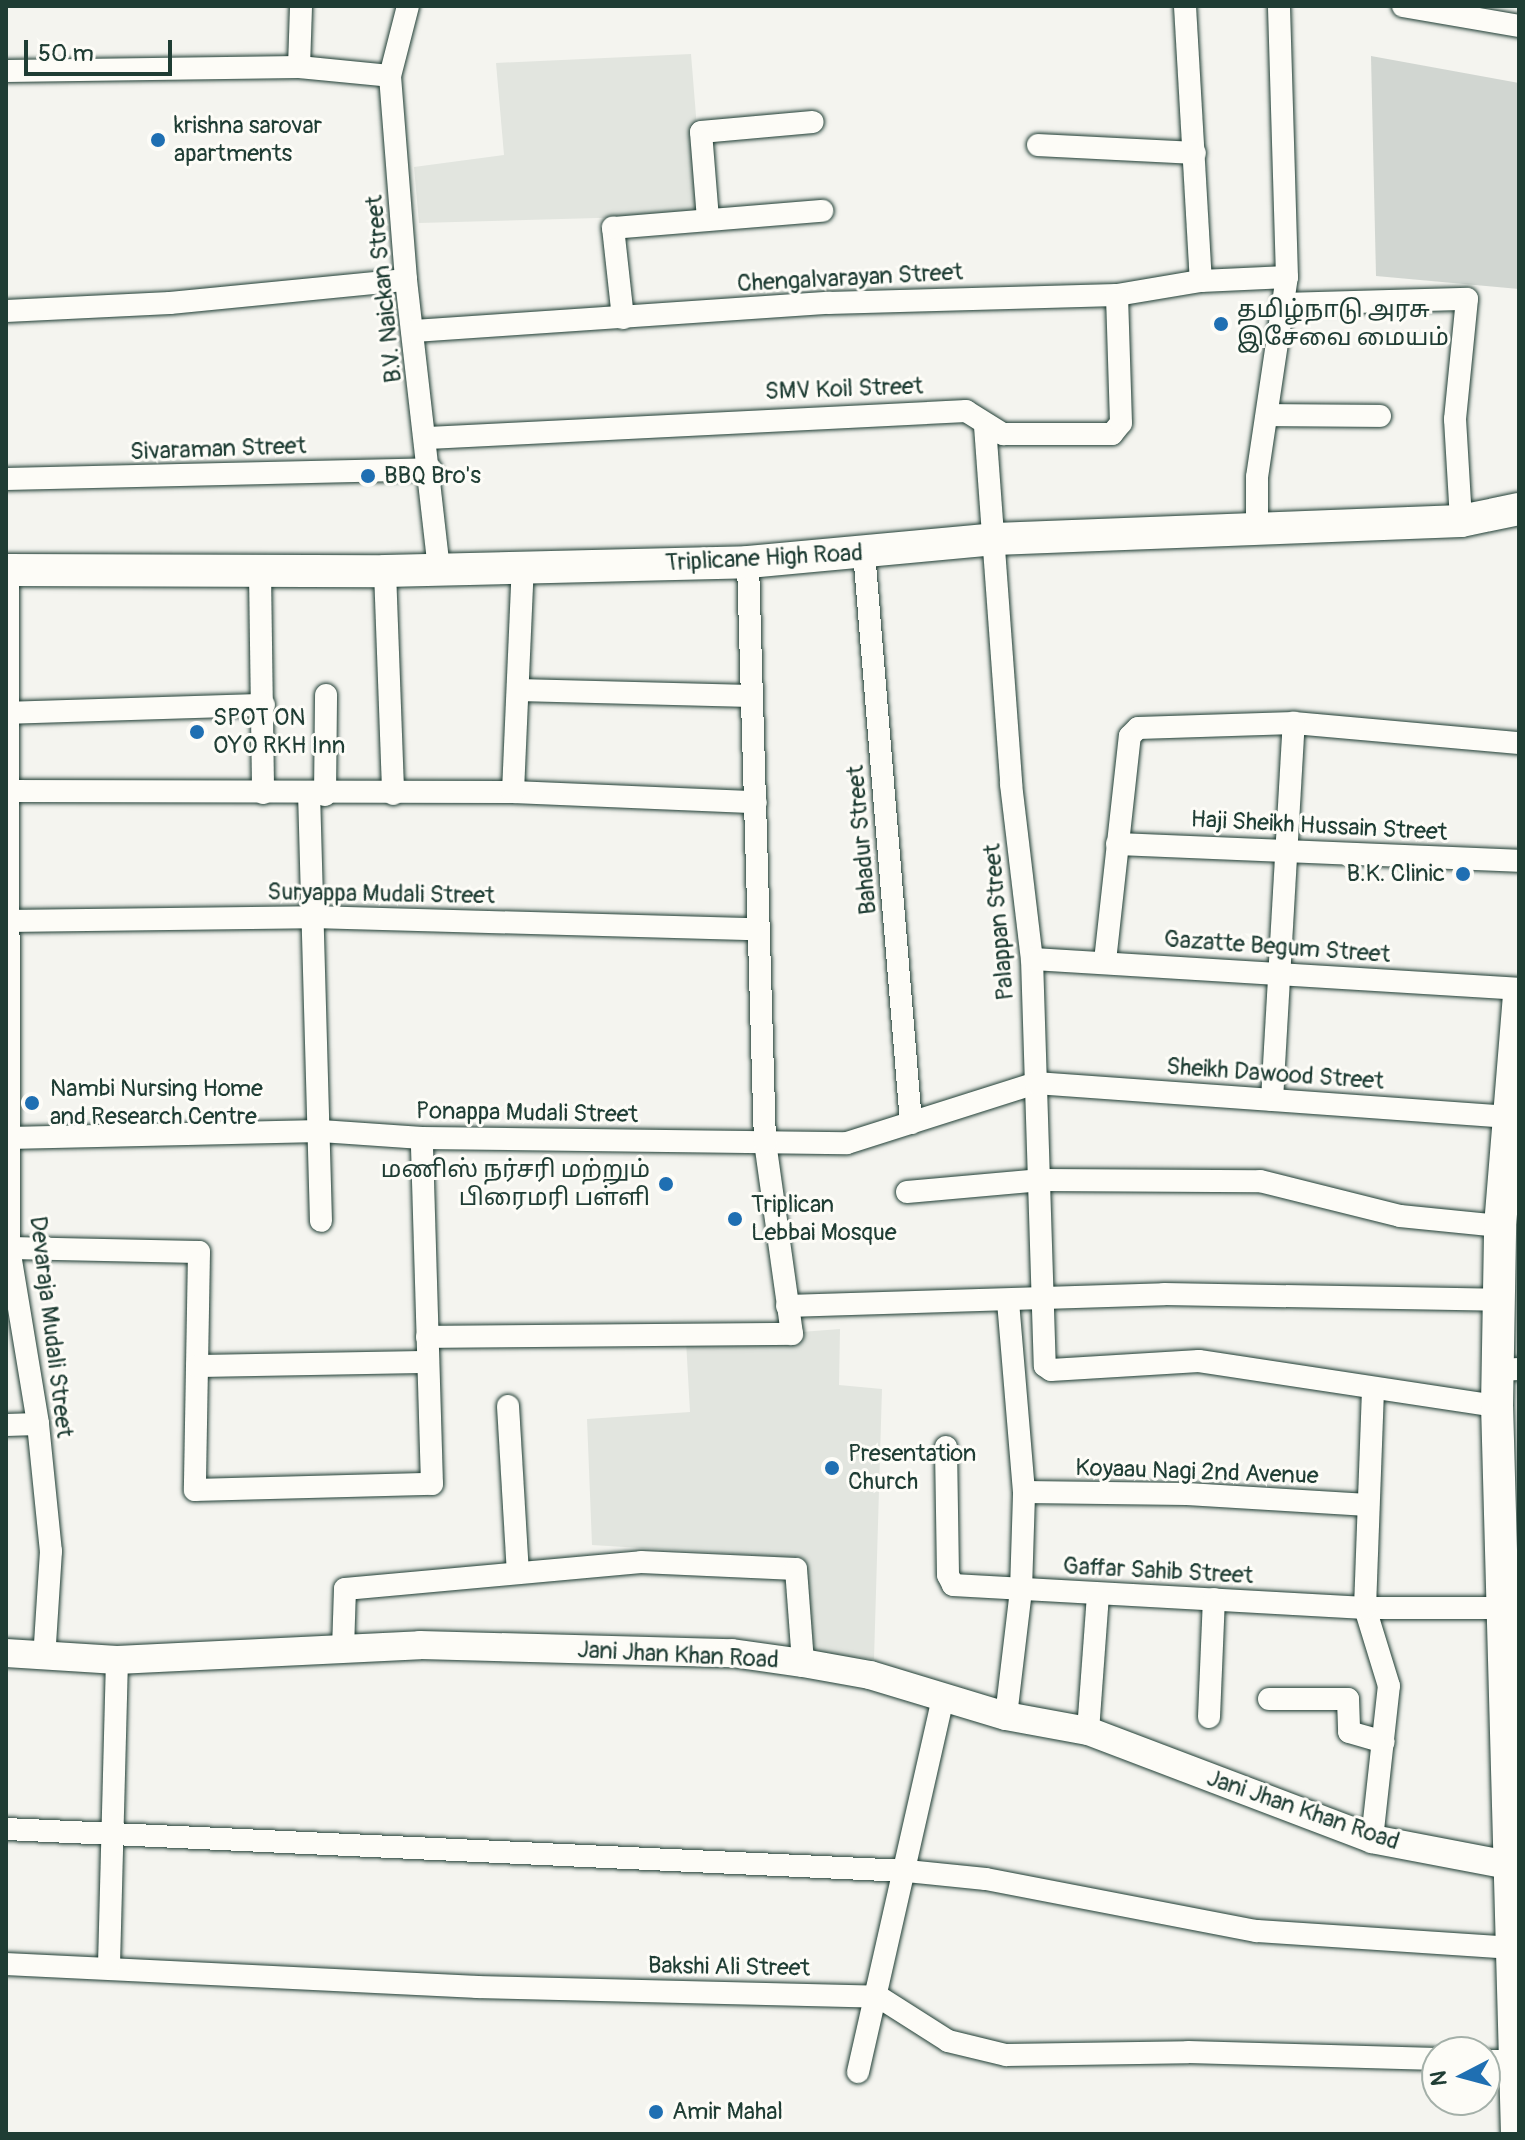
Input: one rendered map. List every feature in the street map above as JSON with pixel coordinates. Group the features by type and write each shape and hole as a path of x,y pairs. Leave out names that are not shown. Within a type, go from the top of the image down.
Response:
{"main road":[{"name":"Triplicane High Road","path":"7,570 385,571 748,562 995,539 1461,521 1519,509"},
{"path":"1501,2052 1513,1948 1515,1866 1500,1608 1509,1543 1497,1406 1508,1370 1498,1300 1506,1247 1513,1149 1509,1117 1517,1065 1519,996"},
{"path":"1501,2065 1517,2134"}],"street":[{"path":"299,67 301,6"},
{"name":"B.V. Naickan Street","path":"408,6 390,76 406,280 428,438 439,568"},
{"path":"1185,6 1201,281"},
{"path":"1257,529 1257,477 1287,277 1279,6"},
{"path":"1403,6 1519,26"},
{"path":"6,71 299,67 390,76"},
{"path":"708,219 701,132 813,122"},
{"path":"1038,145 1195,153"},
{"path":"623,318 613,228 822,211"},
{"name":"Chengalvarayan Street","path":"414,331 828,303 1117,295 1201,281 1287,277"},
{"path":"6,311 170,303 406,280"},
{"name":"SMV Koil Street","path":"428,438 966,411 985,426 1003,434 1118,431 1117,295"},
{"path":"1285,304 1467,299 1455,419 1461,521"},
{"path":"1268,415 1380,416"},
{"name":"Palappan Street","path":"985,426 1011,784 1032,959 1045,1366 1051,1370 1199,1361 1373,1388"},
{"name":"Sivaraman Street","path":"6,479 431,469"},
{"name":"Bahadur Street","path":"864,552 911,1123"},
{"path":"427,1337 792,1334 765,1143 755,929 756,802 750,696 748,562"},
{"path":"513,792 523,566"},
{"name":"Devaraja Mudali Street","path":"7,570 6,1060 9,1248 38,1424 51,1551 44,1658"},
{"path":"385,571 393,794"},
{"path":"260,572 263,793"},
{"path":"519,690 750,696"},
{"path":"321,1221 321,1131 312,917 317,793 326,695"},
{"path":"6,713 264,705"},
{"path":"1105,961 1133,730 1294,723 1519,743"},
{"path":"1272,1100 1283,973 1294,723"},
{"path":"6,791 513,792 756,802"},
{"name":"Haji Sheikh Hussain Street","path":"1117,844 1288,848 1519,861"},
{"name":"Suryappa Mudali Street","path":"6,921 312,917 755,929"},
{"name":"Gazatte Begum Street","path":"1032,959 1105,961 1519,989"},
{"name":"Ponappa Mudali Street","path":"8,1138 321,1131 422,1138 847,1143 1036,1083"},
{"name":"Sheikh Dawood Street","path":"1036,1083 1509,1117"},
{"path":"9,1248 199,1252 195,1490 432,1484 425,1362 422,1138"},
{"path":"907,1192 1041,1180 1260,1181 1400,1216 1506,1247"},
{"path":"787,1306 1291,1293 1498,1300"},
{"path":"1006,1716 1021,1590 1024,1492 1008,1301"},
{"path":"197,1366 425,1362"},
{"path":"1372,1839 1389,1686 1365,1608 1373,1388 1497,1406"},
{"path":"508,1406 518,1572"},
{"path":"6,1425 38,1424"},
{"name":"Gaffar Sahib Street","path":"946,1447 948,1575 953,1585 1098,1596 1365,1608 1500,1608"},
{"name":"Koyaau Nagi 2nd Avenue","path":"1024,1492 1187,1494 1368,1505"},
{"path":"343,1649 345,1589 641,1562 796,1569 803,1663"},
{"path":"1088,1731 1098,1596"},
{"path":"1209,1717 1214,1599"},
{"name":"Jani Jhan Khan Road","path":"6,1653 44,1658 117,1660 420,1645 732,1653 803,1663 870,1675 1006,1716 1088,1731 1372,1839 1515,1866"},
{"path":"109,1965 116,1833 117,1660"},
{"path":"858,2072 879,1997 943,1699"},
{"path":"1269,1699 1348,1699 1349,1732 1384,1742"},
{"path":"6,1829 605,1861 907,1871 986,1879 1257,1931 1513,1948"},
{"name":"Bakshi Ali Street","path":"6,1964 109,1965 477,1987 879,1997"},
{"path":"879,1997 948,2041 1006,2055 1188,2052 1421,2059"}],"shaded area":[{"path":"691,54 704,215 419,223 414,167 504,155 496,63"},
{"path":"1371,56 1519,83 1519,289 1376,276"},
{"path":"840,1329 839,1385 882,1389 874,1659 807,1653 803,1558 592,1545 587,1419 690,1412 686,1341"}],"place":[{"name":"krishna sarovar apartments","path":"158,140"},
{"name":"தமிழ்நாடு அரசு இசேவை மையம்","path":"1221,324"},
{"name":"BBQ Bro's","path":"368,476"},
{"name":"SPOT ON OYO RKH Inn","path":"197,732"},
{"name":"B.K. Clinic","path":"1463,874"},
{"name":"Nambi Nursing Home and Research Centre","path":"32,1103"},
{"name":"மணிஸ் நர்சரி மற்றும் பிரைமரி பள்ளி","path":"666,1184"},
{"name":"Triplican Lebbai Mosque","path":"735,1219"},
{"name":"Presentation Church","path":"832,1468"},
{"name":"Amir Mahal","path":"656,2112"}]}
